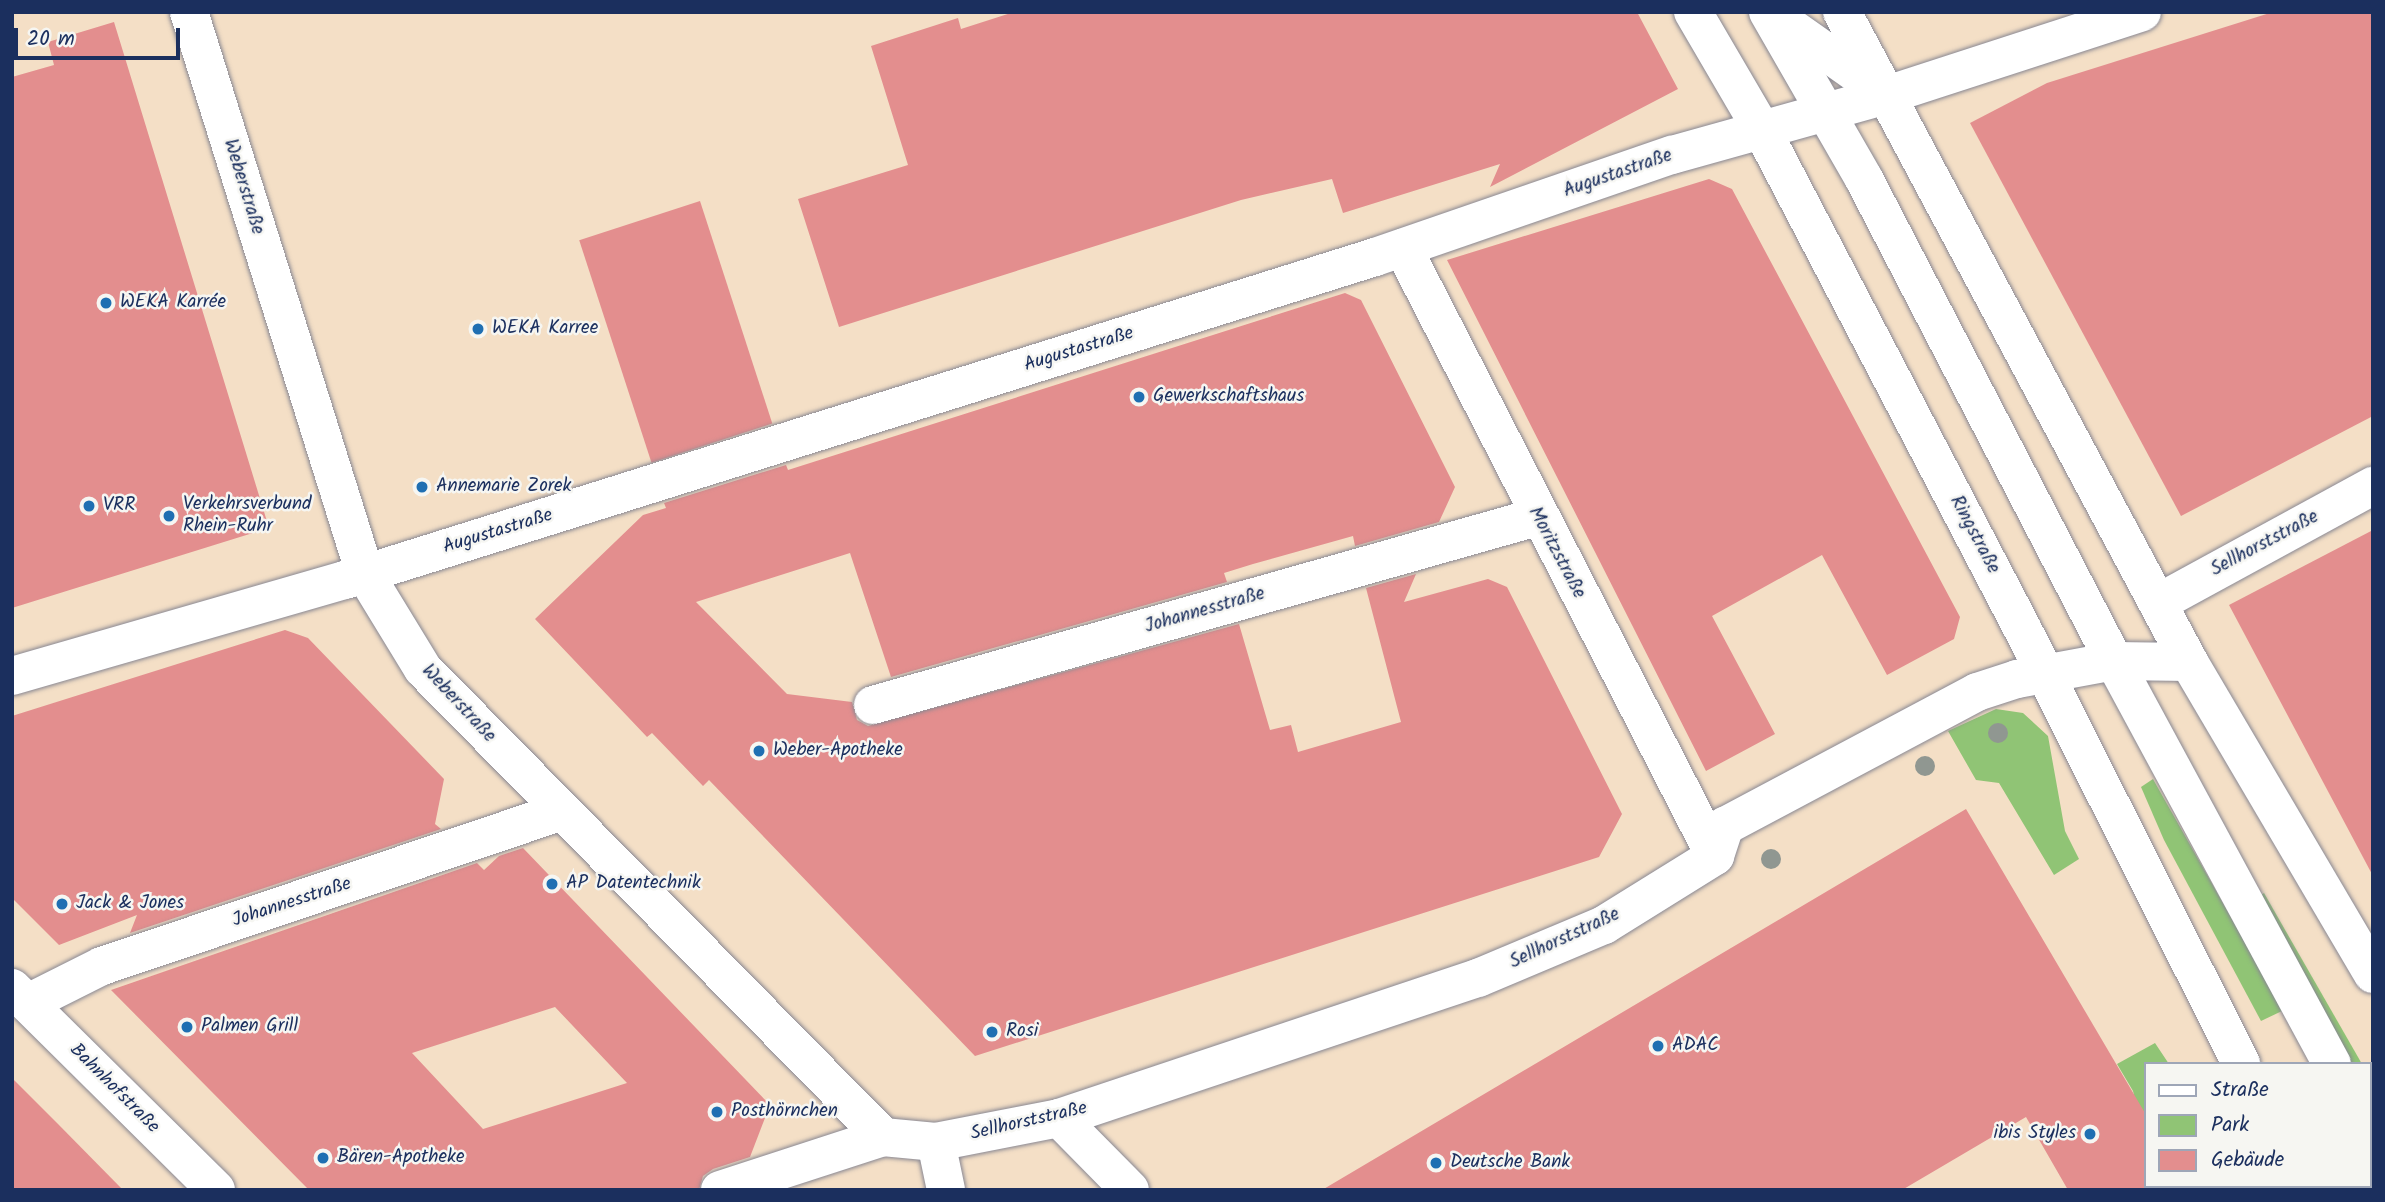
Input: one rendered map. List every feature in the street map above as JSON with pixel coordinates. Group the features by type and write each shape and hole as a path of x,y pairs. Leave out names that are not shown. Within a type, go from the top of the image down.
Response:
{"street":[{"name":"Weberstraße","path":"189,12 365,574 423,669 560,812 883,1137"},
{"name":"Ringstraße","path":"1693,12 1762,130 2046,674 2240,1062"},
{"path":"1769,12 1887,95"},
{"path":"1769,12 1864,180 2114,661 2331,1062"},
{"path":"1842,12 2189,662 2371,965"},
{"name":"Augustastraße","path":"12,677 365,574 1403,248 1672,155 1887,95 2142,12"},
{"name":"Moritzstraße","path":"1403,248 1537,517 1714,856"},
{"name":"Sellhorststraße","path":"2158,603 2373,486"},
{"name":"Johannesstraße","path":"873,705 1537,517"},
{"path":"1714,856 1726,826 1977,692 2046,674 2114,661 2189,662"},
{"name":"Johannesstraße","path":"20,996 560,812"},
{"name":"Sellhorststraße","path":"936,1142 1059,1118 1478,978 1604,925 1714,856"},
{"name":"Bahnhofstraße","path":"20,996 216,1190"},
{"path":"1059,1118 1130,1190"},
{"path":"720,1190 883,1137 936,1142 946,1190"}],"green space":[{"path":"1996,709 2023,713 2048,736 2065,831 2079,859 2054,875 1999,783 1976,780 1948,731"},
{"path":"2153,779 2282,1011 2261,1021 2164,840 2141,787"},
{"path":"2264,893 2361,1062 2344,1062 2254,900"},
{"path":"2155,1043 2168,1062 2144,1062 2144,1115 2139,1118 2133,1091 2117,1064"}],"building":[{"path":"1014,12 1637,12 1678,89 1490,187 1500,164 1343,213 1332,179 1241,200 839,327 798,199 908,165 871,46 958,18 961,29"},
{"path":"2273,12 2373,12 2373,416 2181,516 1970,123 2047,83"},
{"name":"WEKA Karrée","path":"114,22 269,528 12,608 12,77 54,65 48,42"},
{"path":"1709,179 1732,189 1960,617 1954,639 1887,675 1822,555 1712,616 1775,734 1706,771 1447,260"},
{"path":"700,201 772,424 652,463 579,240"},
{"path":"1345,293 1361,300 1455,487 1439,522 1355,546 1353,536 1253,564 1224,573 1227,582 891,677 850,553 696,602 787,694 852,702 857,720 868,726 1239,624 1270,730 1291,725 1298,752 1401,722 1366,588 1416,574 1404,602 1488,579 1507,587 1622,814 1599,857 975,1056 709,780 703,786 652,733 647,737 535,619 643,515 666,508 664,503 786,465 788,470"},
{"path":"2373,530 2373,876 2229,605"},
{"path":"285,630 308,638 444,779 435,824 441,829 130,933 137,915 59,945 12,898 12,716"},
{"path":"1966,809 2144,1111 2145,1190 2068,1190 2026,1117 1902,1190 1322,1190"},
{"path":"523,848 770,1105 750,1157 713,1169 703,1176 699,1190 309,1190 111,990 477,863 484,870 499,856","holes":["555,1007 627,1083 483,1129 412,1053"]},
{"path":"12,1078 57,1123 123,1190 12,1190"}],"place":[{"name":"WEKA Karrée","path":"106,303"},
{"name":"WEKA Karree","path":"478,329"},
{"name":"Gewerkschaftshaus","path":"1139,397"},
{"name":"Annemarie Zorek","path":"422,487"},
{"name":"VRR","path":"89,506"},
{"name":"Verkehrsverbund Rhein-Ruhr","path":"169,516"},
{"name":"Weber-Apotheke","path":"759,751"},
{"name":"AP Datentechnik","path":"552,884"},
{"name":"Jack & Jones","path":"62,904"},
{"name":"Palmen Grill","path":"187,1027"},
{"name":"Rosi","path":"992,1032"},
{"name":"ADAC","path":"1658,1046"},
{"name":"Posthörnchen","path":"717,1112"},
{"name":"ibis Styles","path":"2090,1134"},
{"name":"Bären-Apotheke","path":"323,1158"},
{"name":"Deutsche Bank","path":"1436,1163"}]}
